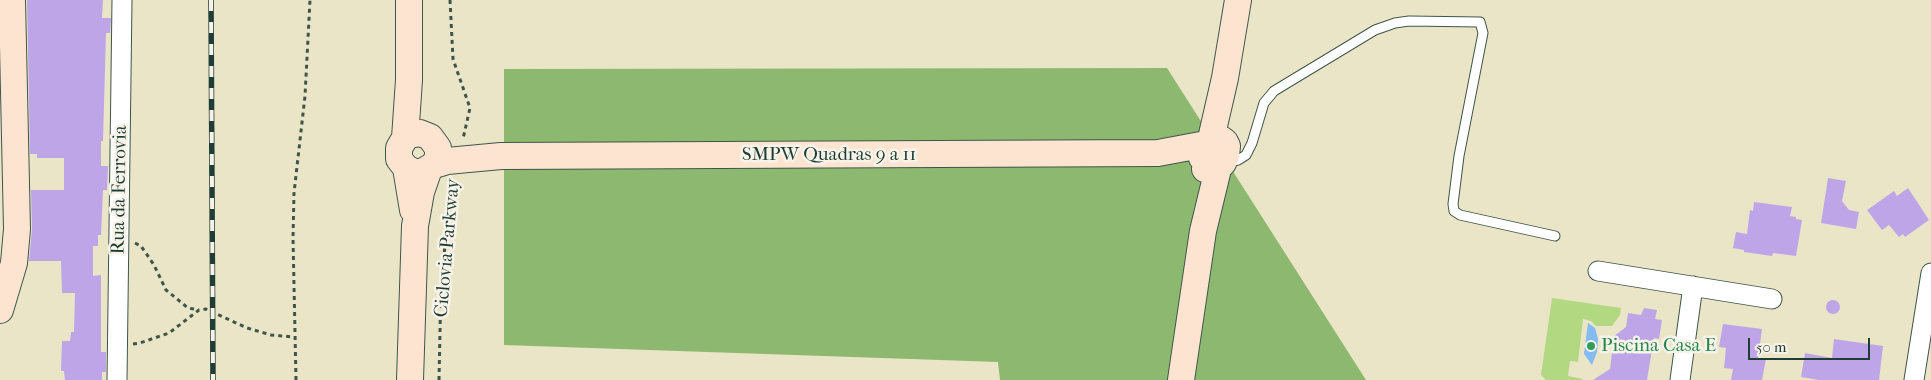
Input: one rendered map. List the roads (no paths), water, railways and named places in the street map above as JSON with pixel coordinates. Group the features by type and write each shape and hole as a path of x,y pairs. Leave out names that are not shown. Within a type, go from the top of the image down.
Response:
{"street":[{"path":"0,310 14,262 17,229 12,0"},
{"name":"Rua da Ferrovia","path":"117,380 122,0"},
{"path":"409,0 409,80 432,153 421,192 415,226 410,380"},
{"path":"1181,380 1213,156 1238,0"},
{"name":"SMPW Quadras 9 a 11","path":"432,153 501,156 1158,153 1213,156"},
{"path":"1598,271 1772,299"},
{"path":"1914,380 1931,273"},
{"path":"1680,380 1693,286"}],"lane":[{"path":"1213,156 1238,160 1246,155 1264,104 1274,91 1375,30 1395,23 1409,21 1480,22 1483,33 1459,156 1453,204 1454,211 1460,215 1555,236"}],"water":[{"name":"Piscina Casa E","path":"1588,323 1595,328 1598,339 1597,352 1592,365 1584,354"}],"railway":[{"path":"211,0 213,380"}],"place":[{"name":"Piscina Casa E","path":"1591,346"}]}
